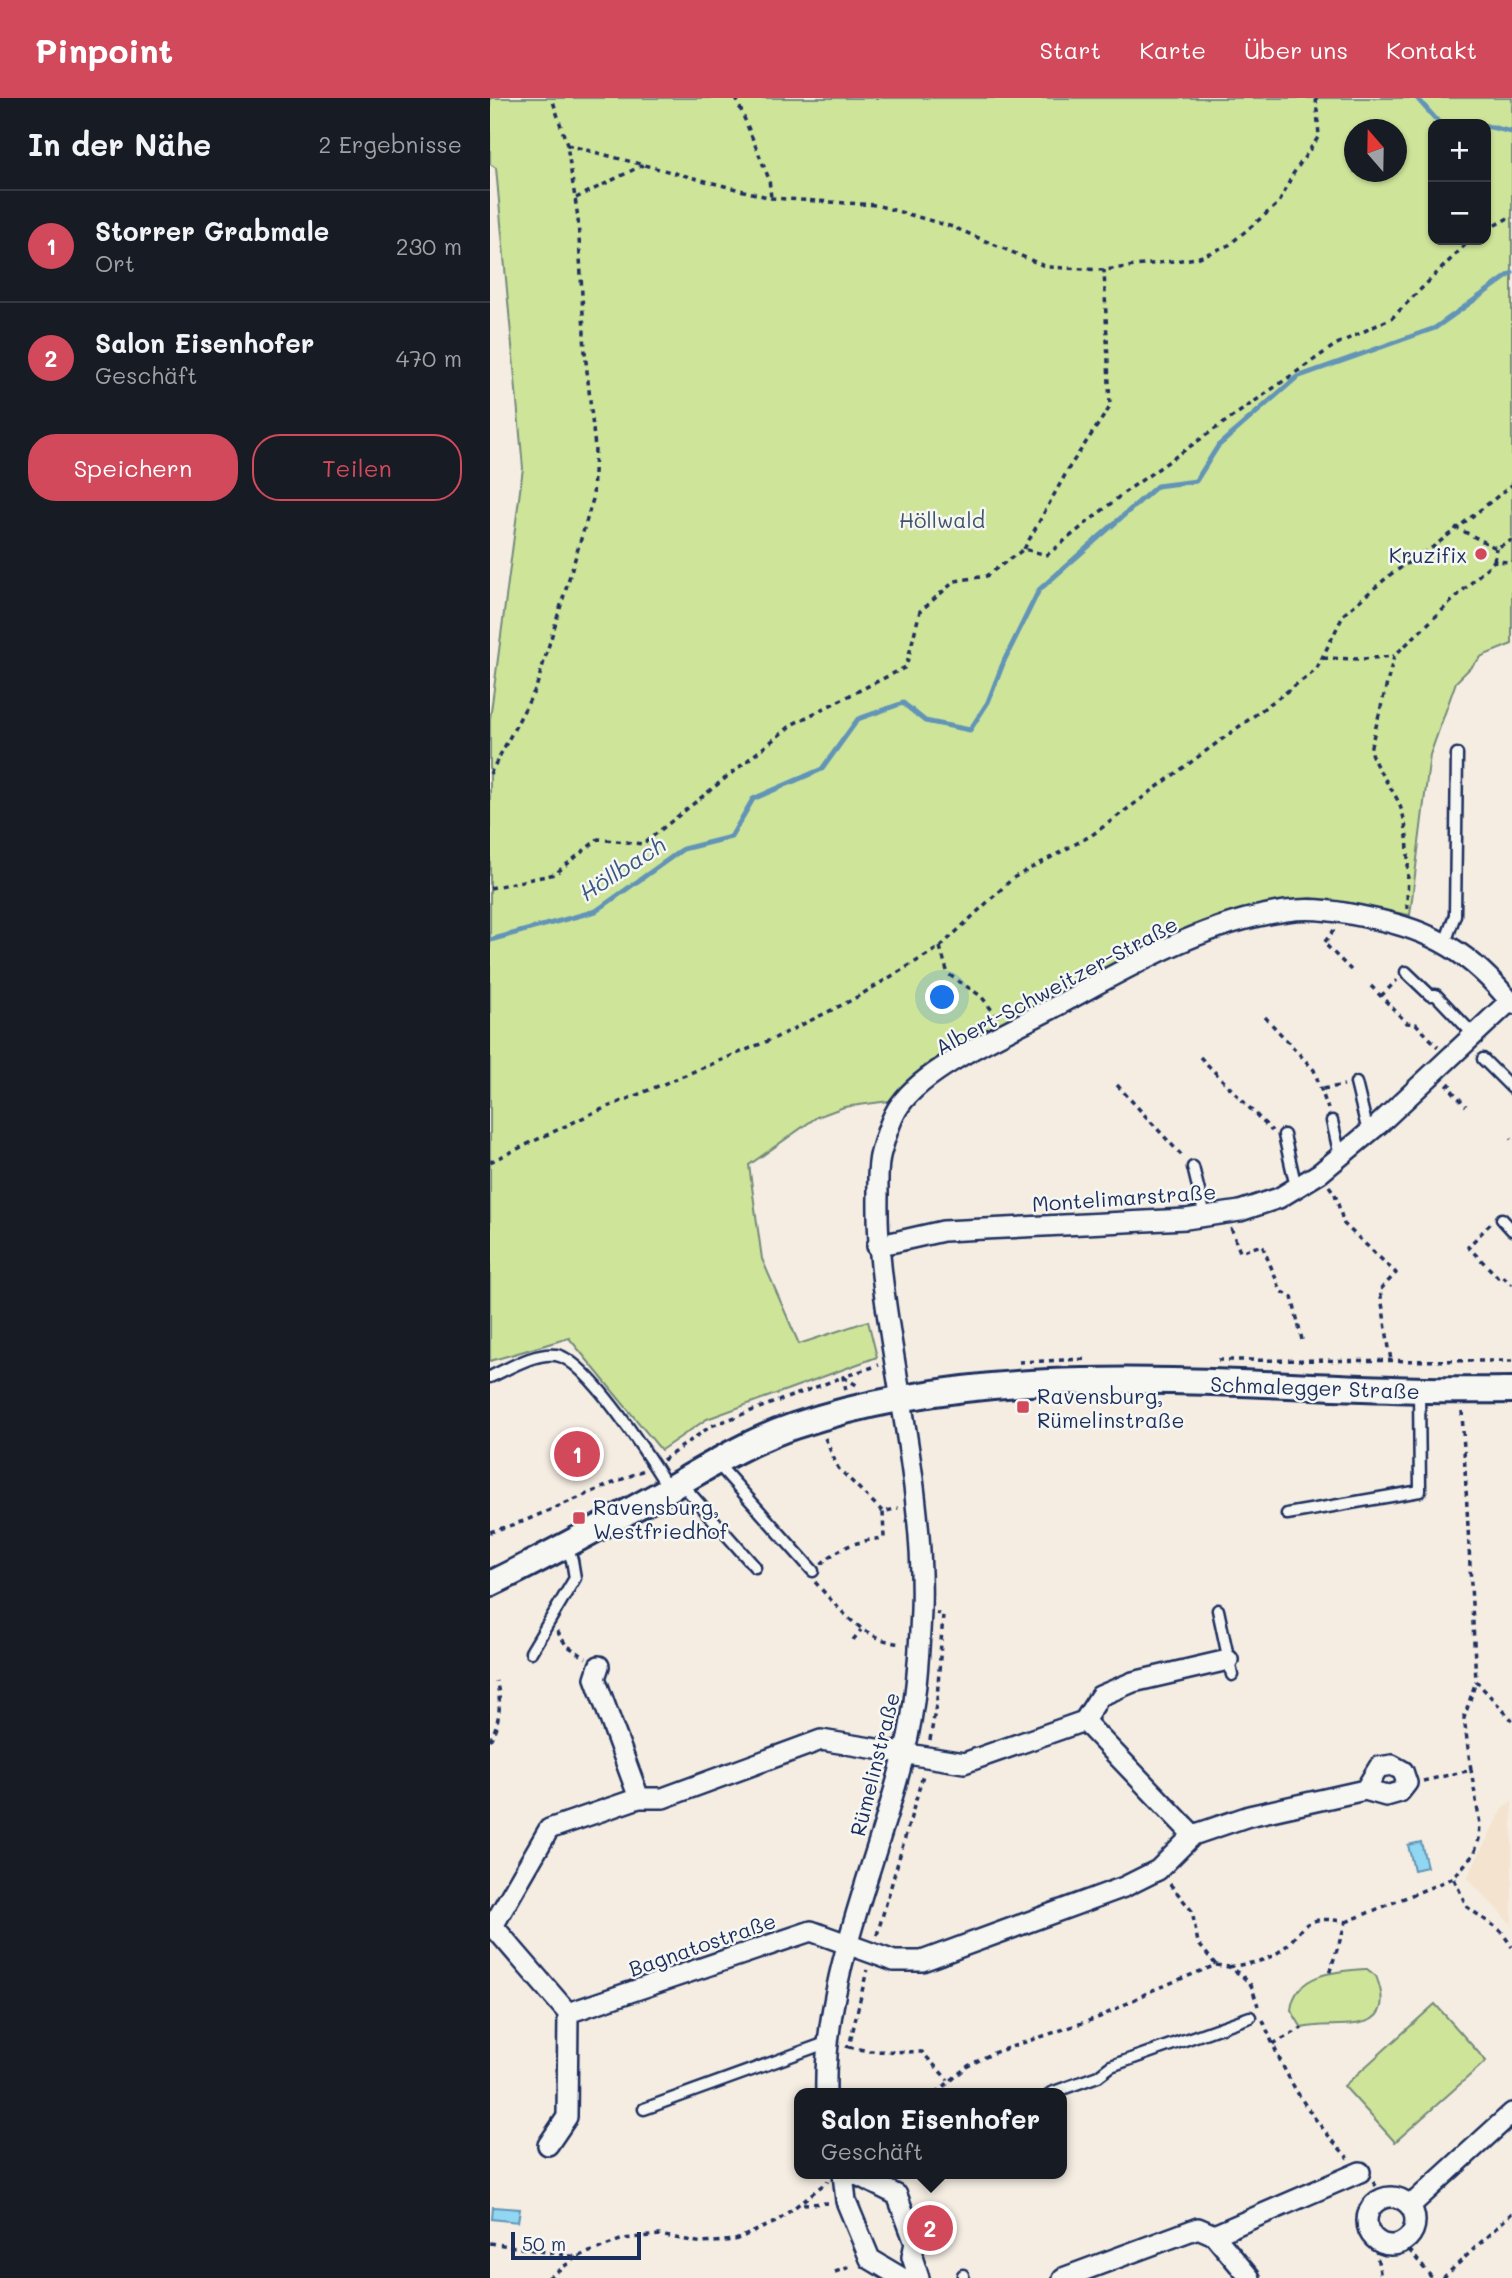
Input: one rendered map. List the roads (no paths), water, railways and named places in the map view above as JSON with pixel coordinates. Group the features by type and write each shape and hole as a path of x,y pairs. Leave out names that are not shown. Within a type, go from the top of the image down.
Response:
{"street":[{"name":"Albert-Schweitzer-Straße","path":"901,1399 877,1246 879,1157 900,1105 927,1079 1008,1031 1182,942 1246,920 1286,911 1334,911 1406,925 1445,943 1482,969 1511,1002"},
{"name":"Montelimarstraße","path":"877,1246 943,1231 1205,1216 1279,1198 1320,1173 1368,1133 1511,1002"},
{"name":"Schmalegger Straße","path":"490,1584 566,1547 715,1462 792,1427 901,1399 1053,1381 1512,1390"},
{"name":"Rümelinstraße","path":"826,2088 829,2014 905,1754 915,1701 922,1565 901,1399"},
{"path":"599,1666 595,1678 639,1798"},
{"path":"548,2145 567,2117 568,2013 493,1926 549,1829 639,1798 663,1798 821,1740 964,1763 1084,1721 1100,1696 1133,1682 1230,1667"},
{"path":"1084,1721 1193,1835 1249,1816 1365,1790 1386,1796 1400,1792 1407,1783"},
{"name":"Bagnatostraße","path":"568,2013 811,1931 894,1961 922,1961 1124,1887 1158,1870 1193,1835"},
{"path":"1410,2206 1512,2113"},
{"path":"1214,2235 1360,2172"},
{"path":"845,2201 863,2179"},
{"path":"845,2201 863,2179"},
{"path":"845,2201 870,2259 882,2269 897,2275 912,2258 915,2243 897,2195 866,2179"},
{"path":"1385,2197 1394,2197 1410,2206 1415,2225 1403,2242 1388,2245 1374,2239 1366,2218 1372,2204 1385,2197"},
{"path":"1063,2278 1198,2228 1214,2235 1250,2278"},
{"path":"912,2258 919,2278"}],"lane":[{"path":"1445,943 1455,915 1457,754"},
{"path":"1406,972 1430,995 1436,995 1474,1035"},
{"path":"1483,1059 1512,1088"},
{"path":"1356,1083 1368,1133"},
{"path":"1332,1121 1340,1156"},
{"path":"1284,1135 1296,1187"},
{"path":"1193,1167 1205,1216"},
{"path":"1502,1219 1512,1230"},
{"path":"490,1377 546,1355 556,1355 569,1360 599,1390 655,1466 754,1567"},
{"path":"1287,1514 1420,1491 1419,1390"},
{"path":"715,1462 813,1571"},
{"path":"531,1652 575,1578 572,1560 566,1547"},
{"path":"1218,1610 1230,1667"},
{"path":"1065,2088 1098,2076 1111,2066 1250,2017"},
{"path":"644,2109 826,2043"}],"water":[{"path":"1421,1842 1427,1867 1414,1870 1408,1845"},
{"path":"493,2207 520,2209 518,2222 492,2219"}],"waterway":[{"path":"1417,98 1436,119"},
{"path":"1491,127 1512,132"},
{"name":"Höllbach","path":"490,940 596,911 683,849 731,837 753,799 822,769 858,719 903,703 925,721 970,730 988,702 1004,661 1039,590 1157,486 1196,481 1218,446 1297,377 1435,328 1512,273"}],"place":[{"name":"Kruzifix","path":"1481,554"},
{"name":"Ravensburg, Rümelinstraße","path":"1023,1407"},
{"name":"Storrer Grabmale","path":"577,1454"},
{"name":"Ravensburg, Westfriedhof","path":"579,1518"},
{"name":"Salon Eisenhofer","path":"930,2228"}],"park label":[{"name":"Höllwald","path":"942,519"}]}
